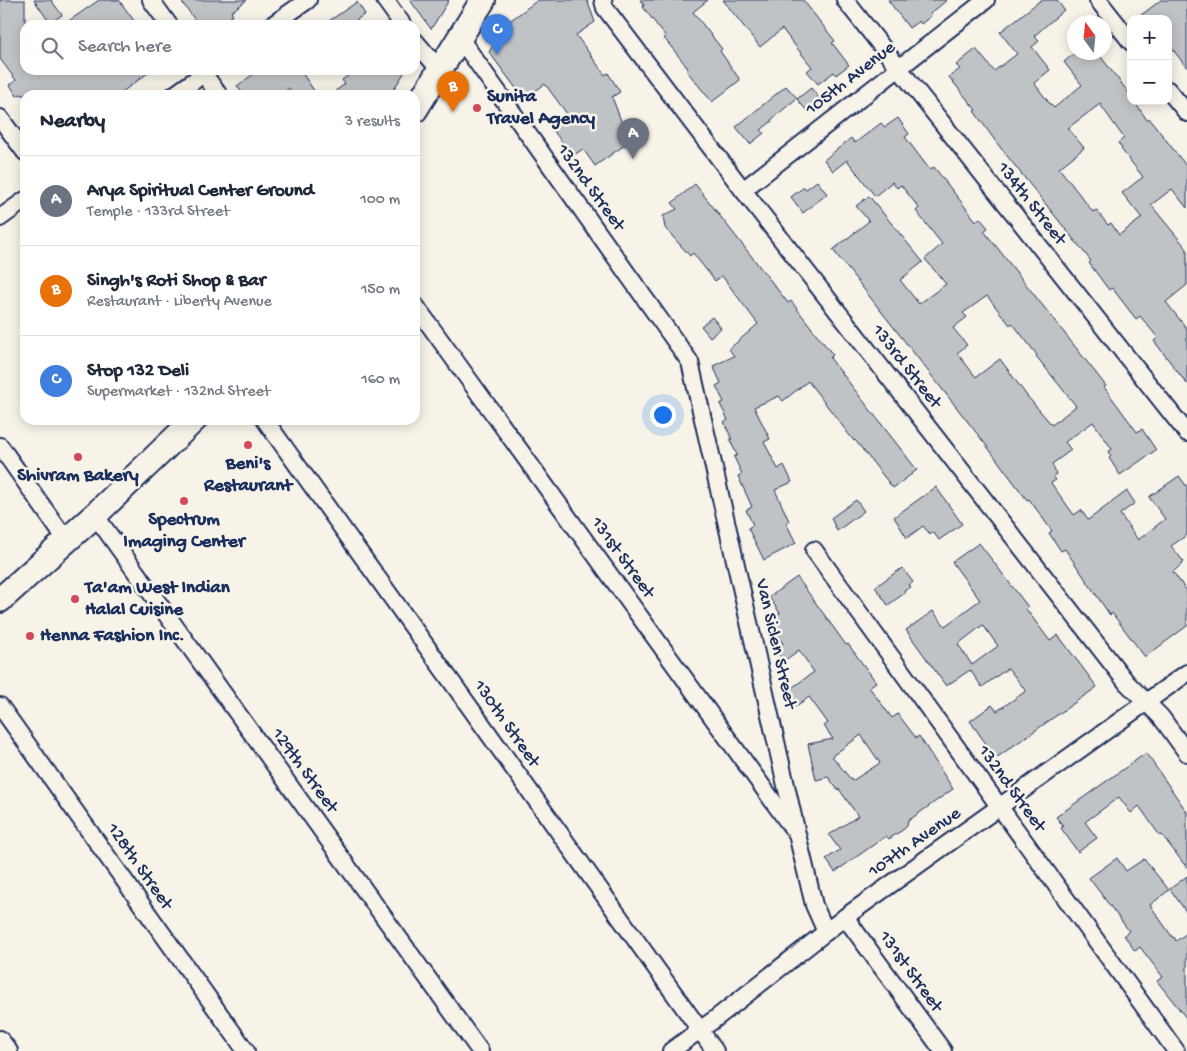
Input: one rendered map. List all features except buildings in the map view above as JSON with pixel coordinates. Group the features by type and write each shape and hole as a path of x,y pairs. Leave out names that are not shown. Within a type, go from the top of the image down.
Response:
{"street":[{"path":"151,0 165,20"},
{"path":"279,20 308,0"},
{"path":"385,0 399,20"},
{"path":"420,101 483,0"},
{"name":"133rd Street","path":"603,0 605,8 743,190 1127,684 1161,717 1187,753"},
{"name":"134th Street","path":"845,0 1187,433"},
{"name":"105th Avenue","path":"743,190 986,0"},
{"path":"1098,0 1127,37"},
{"name":"132nd Street","path":"459,38 690,362"},
{"path":"420,47 439,69"},
{"path":"180,90 200,75"},
{"path":"207,75 216,90"},
{"path":"1172,95 1187,114"},
{"path":"0,118 20,145"},
{"path":"0,218 20,204"},
{"name":"131st Street","path":"420,312 797,834"},
{"name":"Van Siclen Street","path":"690,362 797,834 814,905 826,932"},
{"path":"0,600 95,515 189,425"},
{"name":"130th Street","path":"269,425 715,1051"},
{"path":"0,446 66,540"},
{"name":"129th Street","path":"95,515 480,1051"},
{"name":"132nd Street","path":"814,550 1176,1051"},
{"name":"107th Avenue","path":"671,1051 845,917 1187,673"},
{"name":"128th Street","path":"0,706 246,1051"},
{"name":"131st Street","path":"845,917 943,1051"},
{"path":"0,1039 9,1051"}],"place":[{"name":"Stop 132 Deli","path":"497,55"},
{"name":"Sunita Travel Agency","path":"477,108"},
{"name":"Singh's Roti Shop & Bar","path":"453,112"},
{"name":"Arya Spiritual Center Ground","path":"633,159"},
{"name":"Beni's Restaurant","path":"248,445"},
{"name":"Shivram Bakery","path":"78,457"},
{"name":"Spectrum Imaging Center","path":"184,501"},
{"name":"Ta'am West Indian Halal Cuisine","path":"75,599"},
{"name":"Henna Fashion Inc.","path":"30,636"}]}
